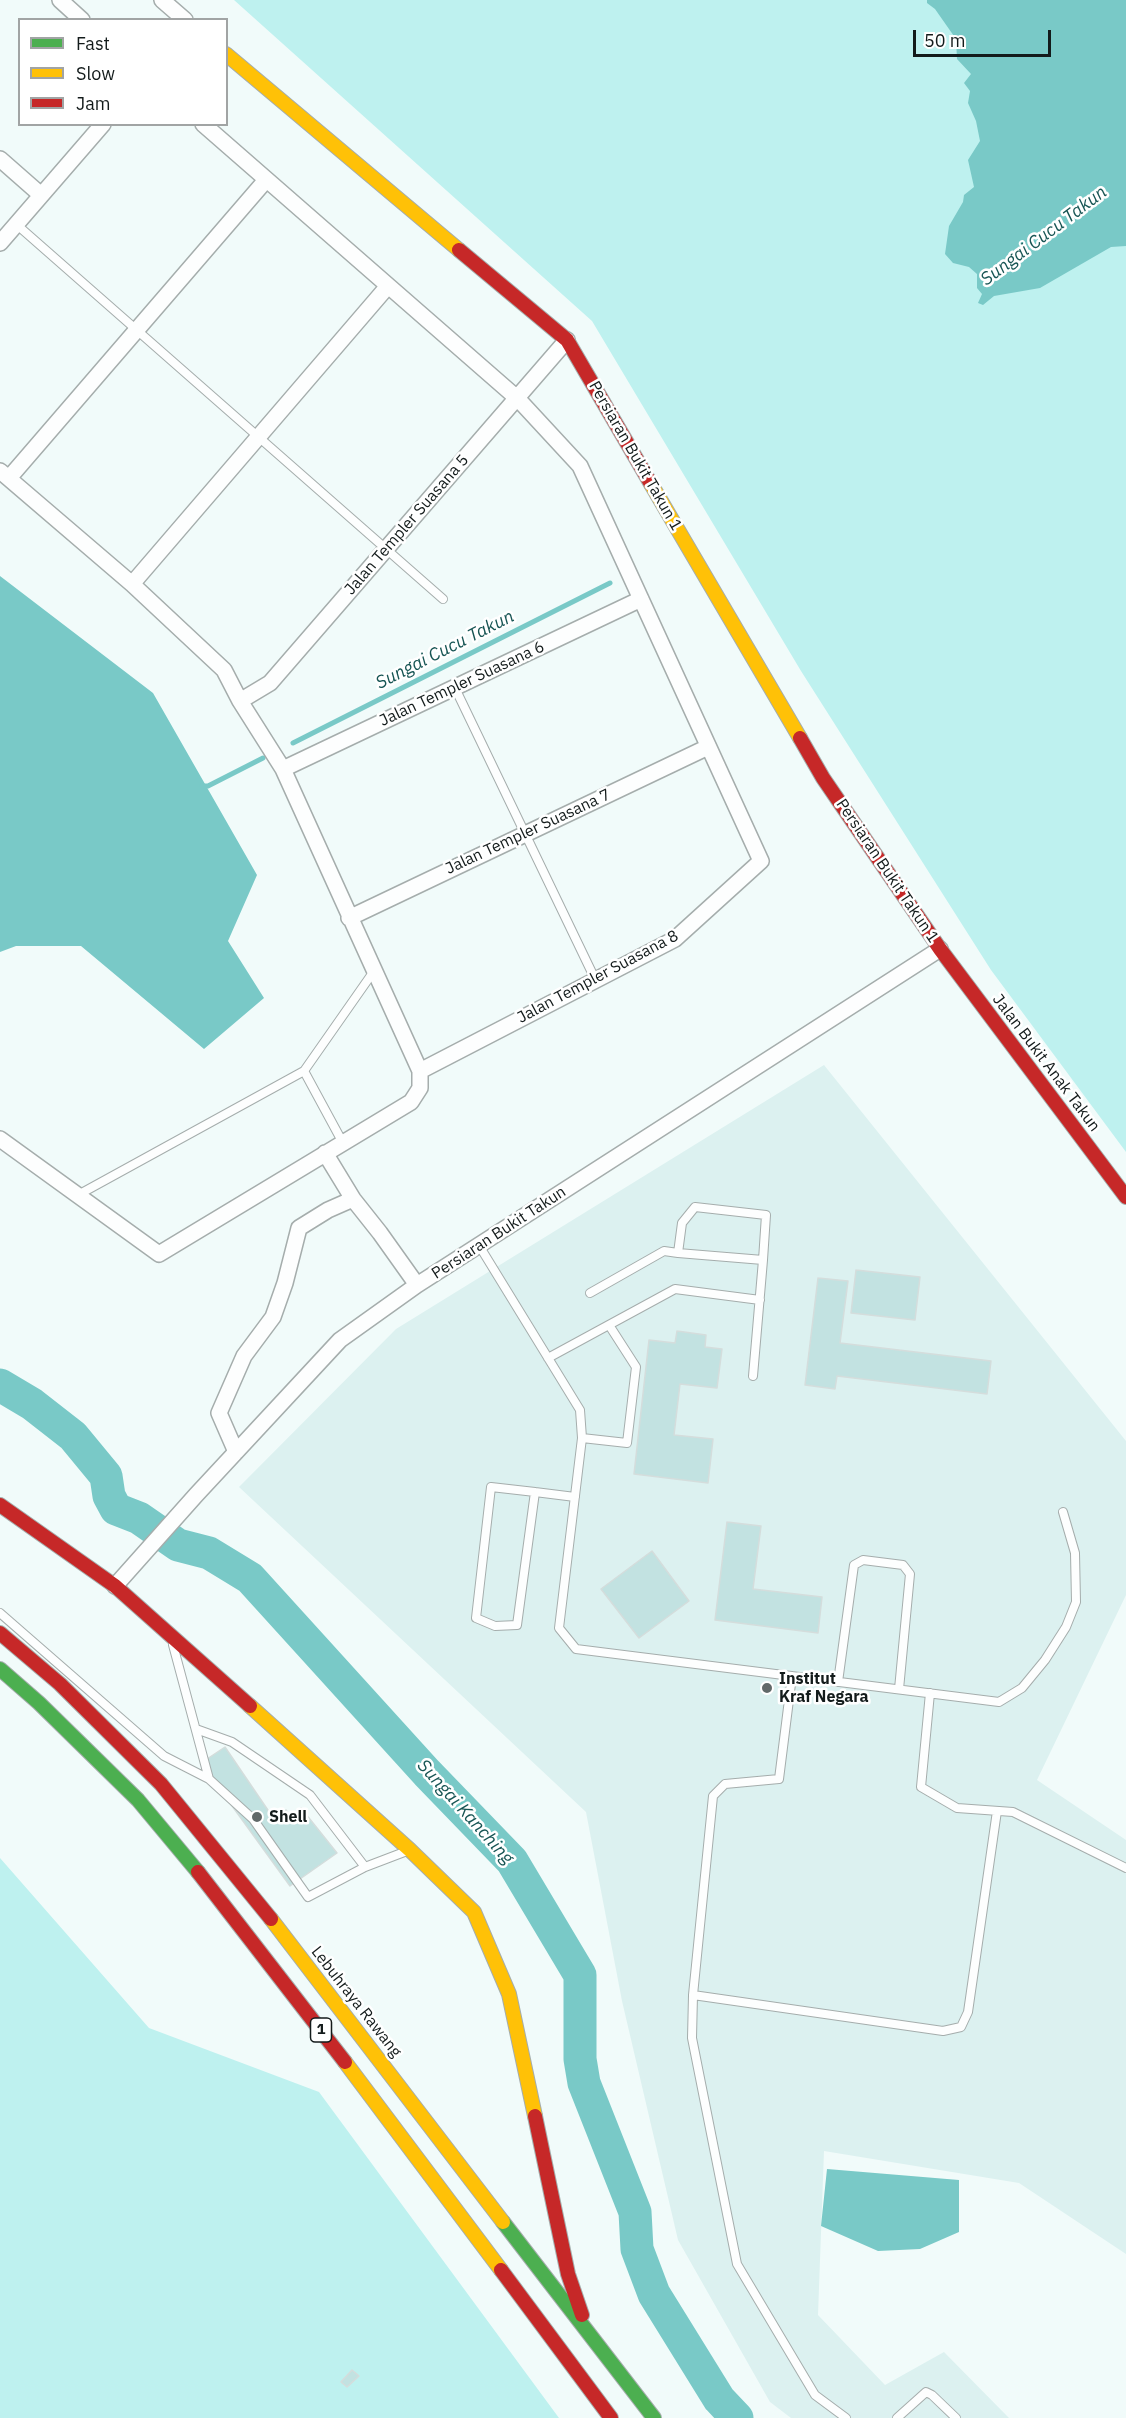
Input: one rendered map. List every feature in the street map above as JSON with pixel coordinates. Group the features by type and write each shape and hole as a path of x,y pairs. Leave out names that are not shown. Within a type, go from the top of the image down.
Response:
{"main road":[{"name":"Persiaran Bukit Takun 1","path":"228,56 567,340 823,778 940,949"},
{"name":"Jalan Bukit Anak Takun","path":"940,949 1126,1197"},
{"path":"0,1505 115,1586 410,1850 474,1912 509,1994 568,2274 589,2332"},
{"name":"Lebuhraya Rawang","path":"0,1633 60,1684 161,1784 246,1886 654,2418"},
{"name":"1","path":"0,1669 39,1702 138,1800 223,1903 412,2150 611,2418"}],"street":[{"path":"60,0 80,18"},
{"path":"162,0 183,18"},
{"path":"0,243 101,126"},
{"path":"205,126 518,399 580,466 708,747"},
{"path":"0,159 41,195"},
{"path":"0,1139 159,1254 411,1102 420,1088 420,1071 283,769 240,701 224,670 132,584 5,475 137,330 266,180"},
{"path":"132,584 388,286"},
{"name":"Jalan Templer Suasana 5","path":"240,701 270,683 567,340"},
{"name":"Jalan Templer Suasana 6","path":"283,769 641,599"},
{"name":"Jalan Templer Suasana 7","path":"349,918 708,747"},
{"name":"Jalan Templer Suasana 8","path":"420,1071 675,939 761,861 708,747"},
{"name":"Persiaran Bukit Takun","path":"115,1586 339,1340 417,1285 940,949"},
{"path":"325,1153 353,1199 417,1285"},
{"path":"236,1452 219,1413 244,1356 273,1317 285,1283 299,1228 328,1210 353,1199"}],"lane":[{"path":"16,224 443,599"},
{"path":"454,688 595,979"},
{"path":"78,1195 304,1071 374,971"},
{"path":"304,1071 343,1143"},
{"path":"678,1253 682,1223 695,1207 766,1215 753,1377"},
{"path":"480,1246 580,1410 582,1438 559,1628 576,1649 999,1702 1022,1688 1045,1660 1066,1627 1076,1602 1075,1553 1063,1512"},
{"path":"590,1293 663,1251 763,1260"},
{"path":"548,1358 675,1289 760,1300"},
{"path":"582,1438 627,1443 636,1367 609,1325"},
{"path":"535,1492 517,1625 495,1626 476,1618 491,1487 535,1492 575,1497"},
{"path":"838,1682 854,1565 863,1560 883,1562 903,1565 910,1574 899,1689"},
{"path":"0,1613 165,1756 209,1779 253,1819 308,1897 365,1867 410,1850"},
{"path":"171,1637 209,1779"},
{"path":"792,1676 779,1779 725,1784 713,1796 693,1995 692,2038 736,2264 815,2395 846,2418"},
{"path":"930,1693 921,1787 957,1808 1013,1812 1126,1868"},
{"path":"196,1730 232,1742 310,1795 365,1867"},
{"path":"693,1995 943,2031 961,2027 968,2012 997,1811"},
{"path":"897,2418 926,2392 956,2418"}],"shaded area":[{"path":"234,0 1126,0 1126,1152 991,970 801,671 592,321"},
{"name":"Institut Kraf Negara","path":"824,1065 1126,1441 1126,1595 1037,1780 1126,1840 1126,2254 1019,2183 824,2151 818,2315 885,2385 944,2352 1009,2418 791,2418 770,2402 678,2240 622,2001 586,1812 239,1487 396,1329"},
{"path":"0,1858 149,2028 319,2092 559,2418 0,2418"}],"water":[{"path":"927,0 1126,0 1126,246 1111,247 1040,288 994,296 983,305 978,303 982,294 977,288 977,274 969,267 953,263 945,254 949,226 963,202 964,195 974,187 968,160 980,141 976,121 968,103 970,91 964,83 971,74 957,59 956,39"},
{"path":"0,576 153,693 257,875 228,941 264,998 204,1049 81,946 16,946 0,952"},
{"path":"827,2169 959,2180 959,2232 920,2249 878,2251 821,2226"}],"building":[{"path":"856,1270 920,1277 915,1320 851,1313"},
{"path":"818,1278 848,1281 840,1343 991,1361 987,1394 837,1376 835,1389 805,1385"},
{"path":"677,1331 706,1335 705,1347 722,1349 717,1388 680,1384 674,1435 713,1439 708,1483 634,1474 649,1340 675,1343"},
{"path":"727,1522 761,1526 753,1589 822,1597 818,1633 715,1620"},
{"path":"652,1551 689,1601 639,1638 601,1589"},
{"name":"Shell","path":"225,1747 274,1819 286,1810 290,1816 301,1808 337,1853 290,1886 201,1763"},
{"path":"352,2370 359,2376 347,2387 341,2382"}],"waterway":[{"name":"Sungai Cucu Takun","path":"293,743 610,583"},
{"name":"Sungai Cucu Takun","path":"202,786 208,786 263,758"},
{"name":"Sungai Kanching","path":"0,1385 32,1404 73,1436 106,1476 109,1496 116,1509 139,1518 178,1545 209,1553 250,1578 427,1773 512,1861 580,1975 580,2059 584,2083 635,2212 637,2249 654,2294 719,2399 737,2418"}],"traffic: fast":[{"path":"0,1669 39,1703 138,1800 198,1872"},
{"path":"503,2222 654,2418"}],"traffic: slow":[{"path":"228,56 459,250"},
{"path":"651,484 800,738"},
{"path":"250,1706 410,1850 474,1912 509,1994 535,2116"},
{"path":"271,1919 503,2222"},
{"path":"345,2062 501,2270"}],"traffic: jam":[{"path":"459,250 567,340 651,484"},
{"path":"800,738 823,778 940,949 1126,1197"},
{"path":"0,1505 115,1586 250,1706"},
{"path":"0,1633 60,1684 161,1784 271,1919"},
{"path":"198,1872 345,2062"},
{"path":"535,2116 568,2274 582,2315"},
{"path":"501,2270 611,2418"}],"place":[{"name":"Institut Kraf Negara","path":"767,1688"},
{"name":"Shell","path":"257,1817"}]}
